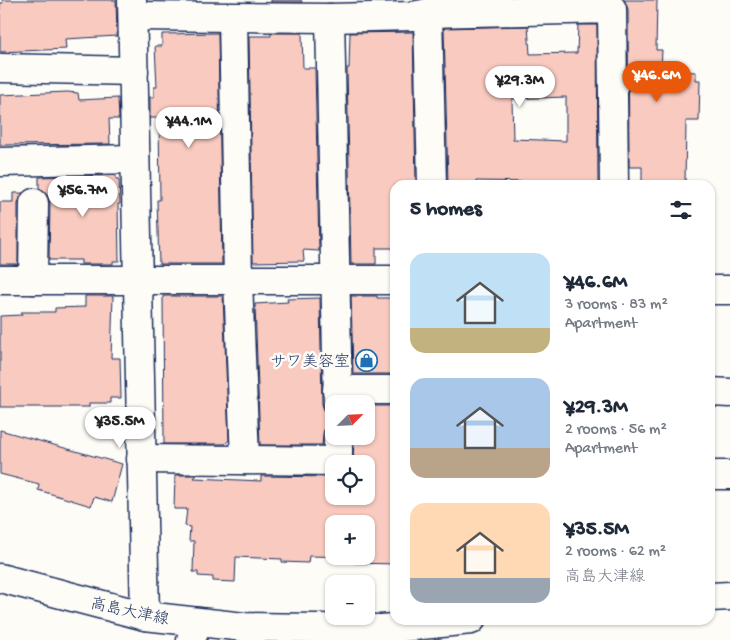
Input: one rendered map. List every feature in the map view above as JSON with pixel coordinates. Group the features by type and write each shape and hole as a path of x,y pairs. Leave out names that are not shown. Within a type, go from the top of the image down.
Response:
{"street":[{"path":"145,616 133,8 233,18 330,18 413,16 428,13 612,9 614,180"},
{"path":"428,13 432,180"},
{"path":"233,18 238,280 245,460"},
{"path":"330,18 337,395"},
{"path":"0,68 134,71"},
{"path":"0,162 136,159"},
{"path":"32,280 34,203"},
{"path":"0,280 390,280"},
{"path":"715,290 730,290"},
{"path":"354,395 390,391"},
{"path":"715,392 730,393"},
{"path":"142,460 338,461 338,445"},
{"path":"715,475 730,475"},
{"name":"高島大津線","path":"0,578 195,631 244,627 382,629 420,625"},
{"path":"715,597 730,596"}],"building":[{"path":"2,0 116,0 117,36 65,39 66,49 0,52 0,3 3,3"},
{"path":"271,0 301,0 302,2 271,2"},
{"path":"624,0 657,0 656,50 662,50 661,70 696,72 696,80 700,80 699,121 686,121 685,180 642,180 642,167 629,167 628,9"},
{"path":"578,25 597,25 598,180 448,180 444,28 528,26 530,54 577,53","holes":["566,97 566,141 513,139 512,99"]},
{"path":"413,32 416,180 390,180 390,248 376,248 376,264 351,264 347,68 349,68 350,33"},
{"path":"218,33 222,264 159,264 157,200 160,200 159,118 150,118 150,97 154,97 154,87 157,87 155,46 162,46 162,34"},
{"path":"271,33 302,33 303,68 315,68 319,251 303,250 304,261 253,262 249,36 271,36"},
{"path":"78,93 79,100 118,98 119,119 109,119 110,144 0,145 0,95"},
{"path":"116,175 116,179 119,179 120,204 118,204 119,261 113,261 113,264 81,264 81,260 49,260 50,203 47,195 39,189 39,177"},
{"path":"13,193 23,193 18,203 18,264 0,264 0,202 13,202"},
{"path":"85,296 113,296 111,358 120,358 121,398 110,398 110,403 89,403 89,407 0,407 0,316 22,315 21,312 55,312 55,308 85,307"},
{"path":"163,296 223,296 229,440 225,444 164,444"},
{"path":"351,296 390,298 390,374 353,374"},
{"path":"320,298 322,404 325,412 322,445 260,445 255,304 288,302 287,299"},
{"path":"375,406 390,406 390,564 375,564 375,515 325,515 325,556 309,556 308,563 282,562 282,559 236,557 235,582 213,581 213,577 198,576 198,572 193,572 194,541 189,541 190,527 185,526 187,509 174,509 175,475 197,475 194,478 261,481 261,476 325,477 325,505 375,505 375,455 353,455 354,445 375,445"},
{"path":"0,430 122,464 112,502 94,497 91,506 38,490 39,484 0,474"}],"place":[{"name":"サワ美容室","path":"366,360"}]}
